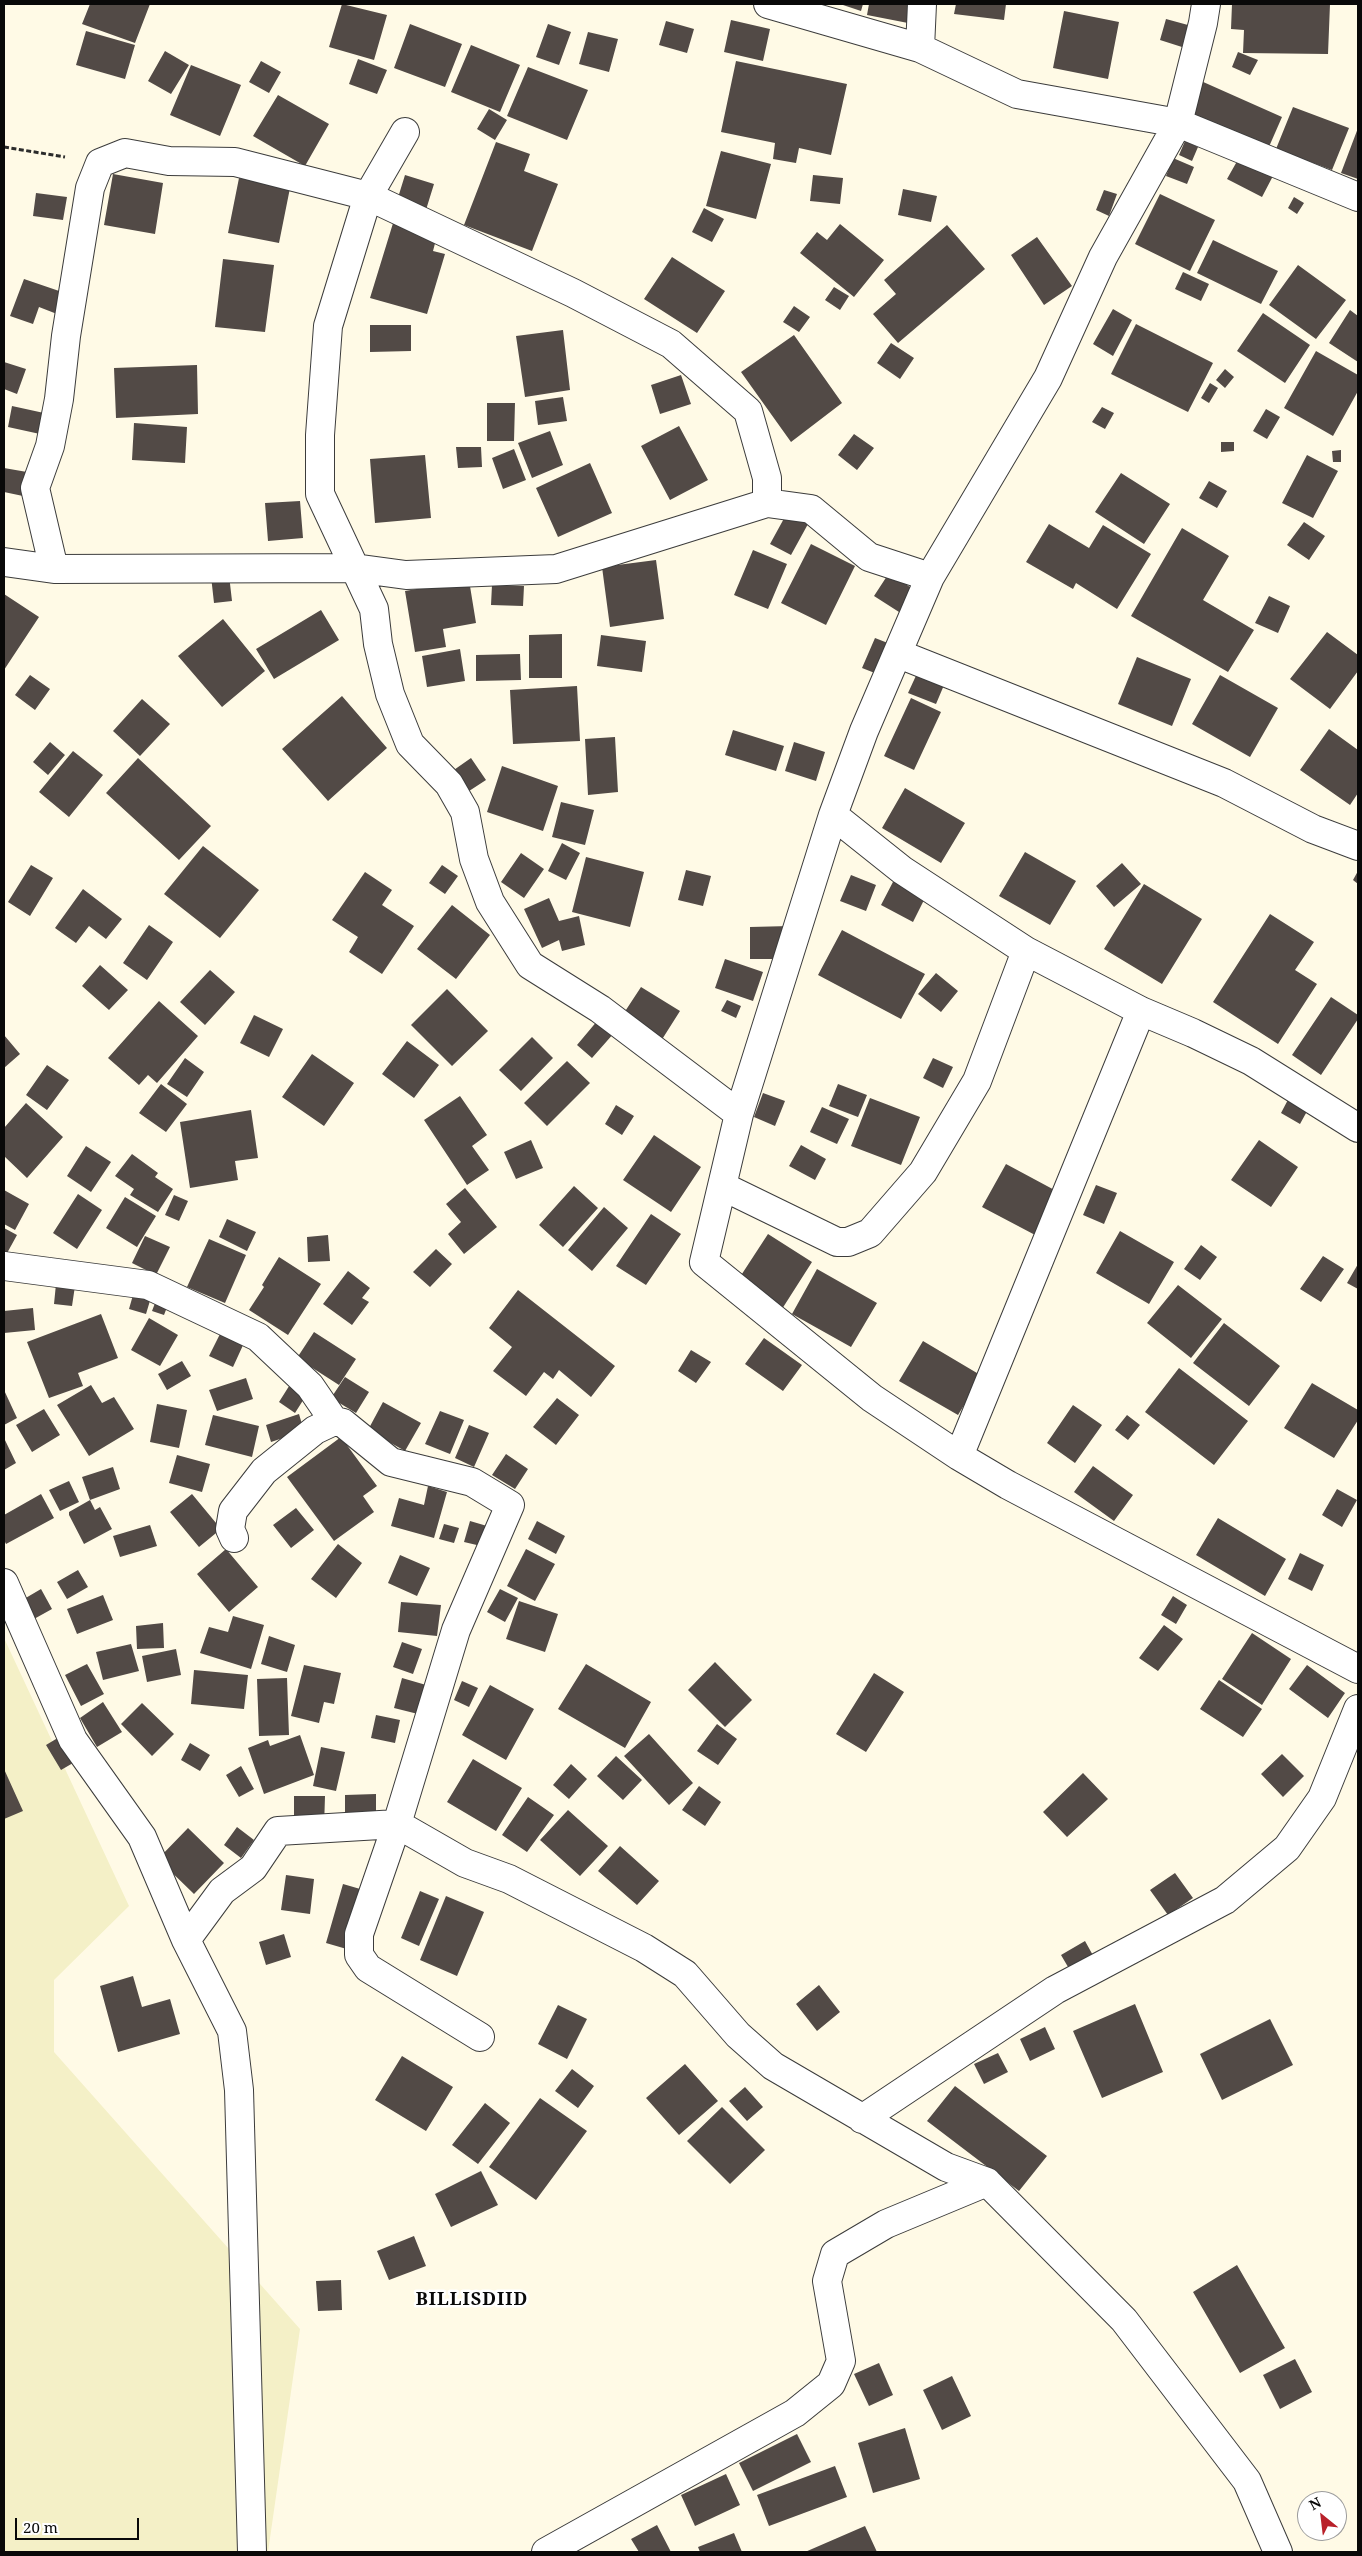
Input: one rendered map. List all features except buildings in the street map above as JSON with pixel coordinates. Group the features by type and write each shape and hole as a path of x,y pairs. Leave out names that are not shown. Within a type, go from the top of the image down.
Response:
{"street":[{"path":"768,4 920,48 1017,94 1178,123 1358,197"},
{"path":"920,48 922,4"},
{"path":"1206,4 1178,123 1103,257 1048,378 930,577 899,654 864,731 833,815 739,1114 724,1187 704,1262 872,1398 959,1456 1008,1486 1358,1669"},
{"path":"405,132 368,196 328,326 320,435 320,494 374,609 378,644 390,694 410,744 449,784 465,812 474,859 490,902 530,965 600,1009 739,1114"},
{"path":"54,569 35,488 50,446 90,188 100,163 125,152 170,161 234,162 368,196 573,293 671,344 748,411 767,478 767,503"},
{"path":"4,562 54,569 354,568 406,575 556,569 767,503 811,509 869,557 930,577"},
{"path":"899,654 1224,783 1313,829 1358,846"},
{"path":"833,815 902,870 1026,951 1141,1011 1193,1033 1251,1062 1358,1128"},
{"path":"724,1187 837,1242 848,1242 870,1233 923,1172 977,1082 1026,951"},
{"path":"959,1456 1141,1011"},
{"path":"4,1266 148,1285 258,1337 310,1386 334,1422"},
{"path":"234,1538 230,1529 234,1511 264,1471 316,1430 334,1422 343,1423 391,1462 472,1482 510,1505 456,1630 397,1824 359,1934 359,1956 368,1968 480,2038"},
{"path":"4,1583 73,1740 142,1837 186,1940 232,2031 239,2090 252,2552"},
{"path":"862,2120 1055,1990 1226,1900 1287,1848 1322,1798 1358,1709"},
{"path":"186,1940 222,1891 253,1868 278,1831 397,1824 465,1863 509,1879 652,1953 685,1974 738,2035 773,2066 862,2120 946,2167 987,2182 1124,2320 1247,2481 1278,2552"},
{"path":"546,2552 795,2413 831,2384 841,2361 827,2281 835,2254 886,2224 987,2182"}],"path":[{"path":"4,147 100,163"}],"shaded area":[{"path":"4,1638 129,1906 54,1980 54,2052 300,2329 268,2552 4,2552"}],"district":[{"name":"BILLISDIID","path":"472,2300"}]}
